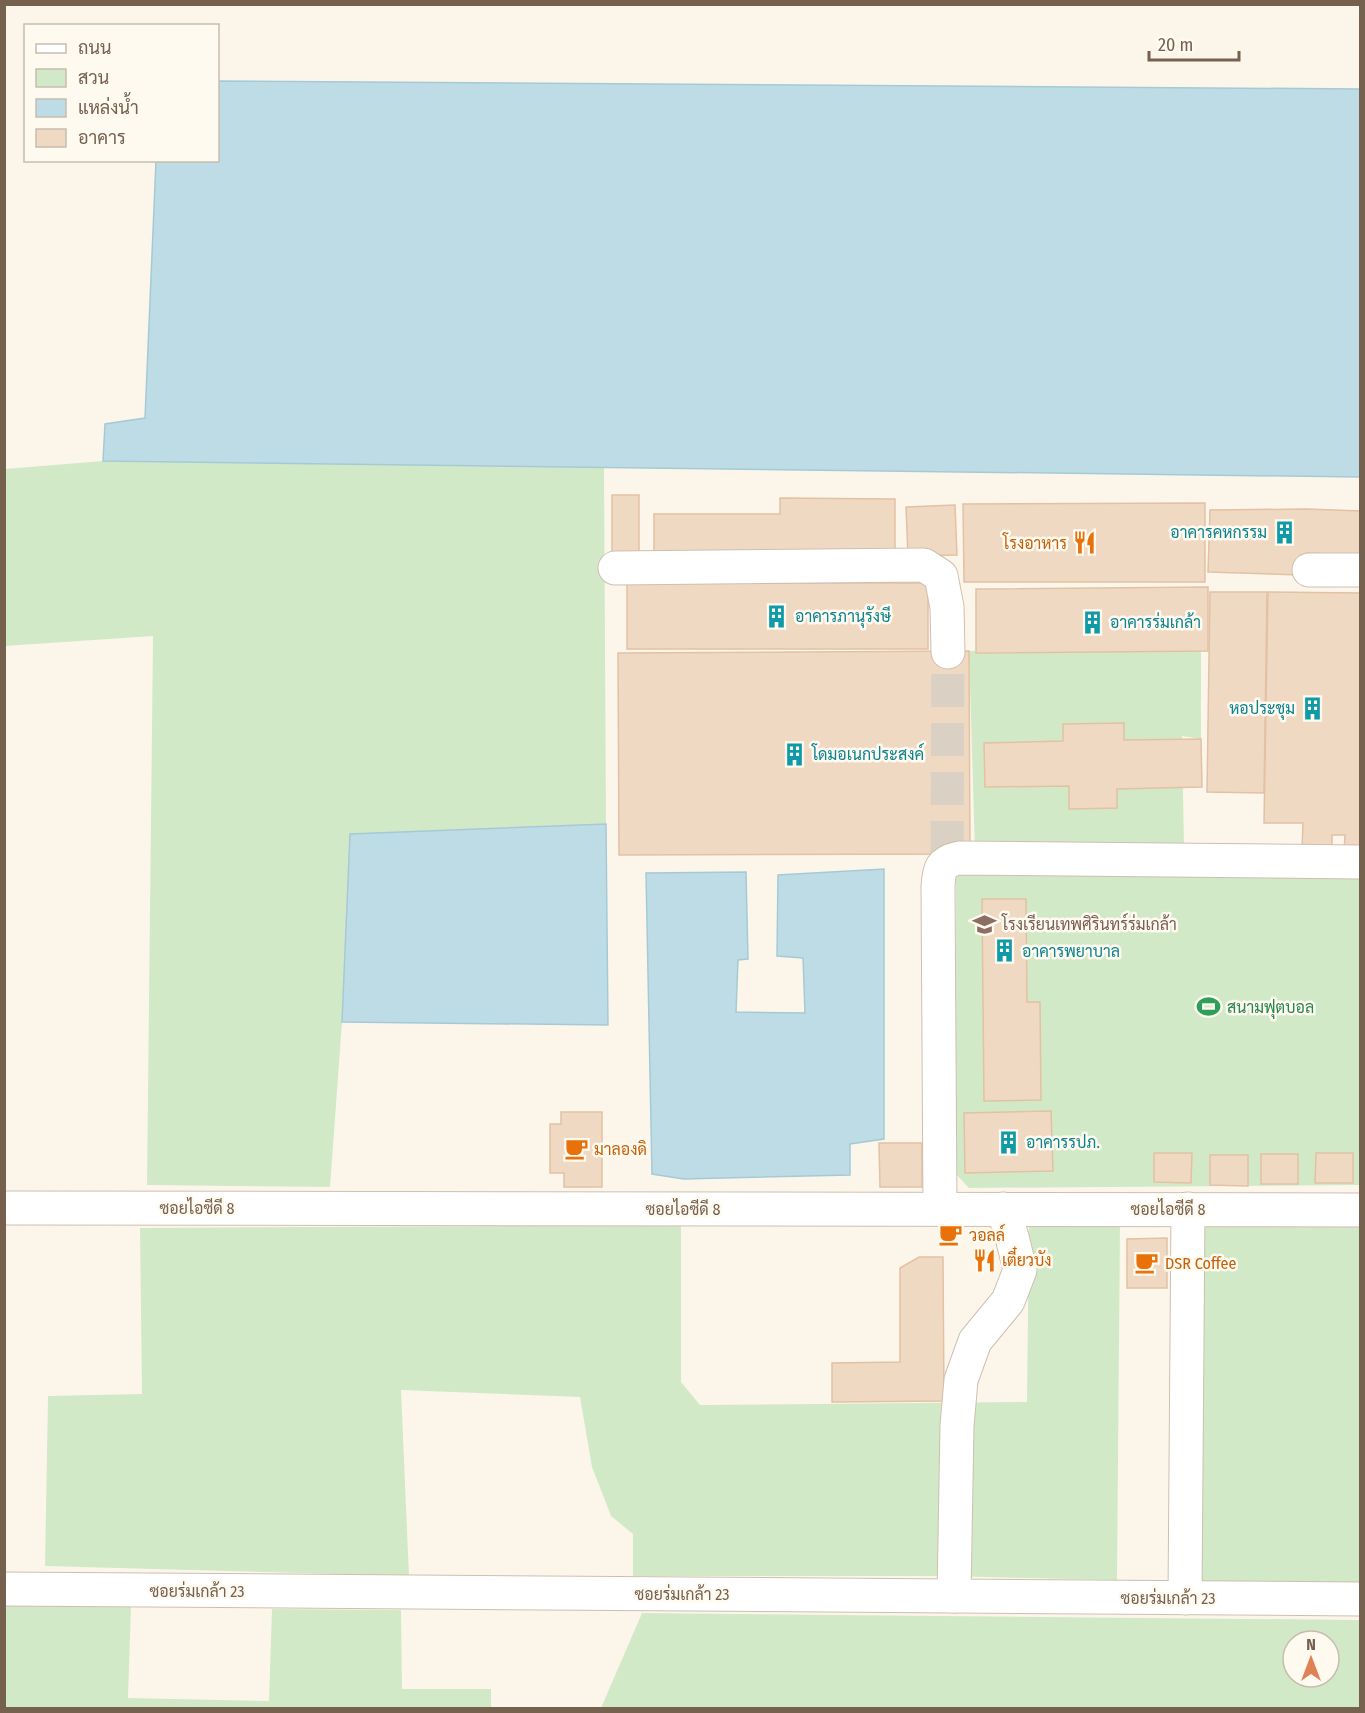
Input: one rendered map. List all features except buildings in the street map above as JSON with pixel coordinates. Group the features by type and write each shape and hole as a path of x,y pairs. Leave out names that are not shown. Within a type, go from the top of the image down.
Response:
{"street":[{"path":"615,568 924,565 941,576 947,607 948,652"},
{"path":"1309,570 1360,570"},
{"path":"940,1209 938,886 942,866 948,857 1360,862"},
{"name":"ซอยไอซีดี 8","path":"4,1208 1360,1210"},
{"path":"954,1596 957,1426 961,1380 975,1341 1008,1301 1020,1270 1003,1209"},
{"path":"1185,1598 1188,1209"},
{"name":"ซอยร่มเกล้า 23","path":"4,1589 1360,1599"}],"green space":[{"path":"103,461 604,467 606,824 350,834 342,1022 330,1187 147,1185 153,636 5,646 5,469"},
{"path":"1201,646 1201,739 1182,736 1184,850 975,853 969,651"},
{"name":"สนามฟุตบอล","path":"956,870 1360,875 1360,1185 969,1188 956,1174"},
{"path":"1199,1220 1360,1220 1360,1584 1197,1582"},
{"path":"1029,1221 1120,1222 1117,1580 940,1576 633,1576 633,1534 611,1516 592,1467 580,1397 401,1390 409,1576 45,1566 48,1396 142,1394 140,1228 681,1225 681,1382 700,1405 1027,1402"},
{"path":"5,1604 131,1606 128,1698 269,1701 272,1609 401,1610 402,1689 491,1689 491,1708 5,1708"},
{"path":"642,1613 1360,1620 1360,1708 601,1708"}],"water":[{"path":"219,81 1360,89 1360,477 103,461 105,424 145,418 156,162 219,162"},
{"path":"606,824 608,1025 342,1022 350,834"},
{"path":"884,869 884,1139 850,1144 850,1175 684,1179 652,1174 646,873 746,872 748,959 738,960 736,1012 805,1013 803,958 777,956 778,875"}],"tunnel":[{"path":"947,854 948,652"}],"place":[{"name":"อาคารคหกรรม","path":"1285,532"},
{"name":"โรงอาหาร","path":"1085,543"},
{"name":"อาคารภานุรังษี","path":"777,616"},
{"name":"อาคารร่มเกล้า","path":"1092,622"},
{"name":"หอประชุม","path":"1313,708"},
{"name":"โดมอเนกประสงค์","path":"794,754"},
{"name":"โรงเรียนเทพศิรินทร์ร่มเกล้า","path":"984,924"},
{"name":"อาคารพยาบาล","path":"1004,951"},
{"name":"สนามฟุตบอล","path":"1209,1007"},
{"name":"อาคารรปภ.","path":"1008,1142"},
{"name":"มาลองดิ","path":"576,1149"},
{"name":"วอลล์","path":"951,1235"},
{"name":"เตี๋ยวบัง","path":"984,1260"},
{"name":"DSR Coffee","path":"1147,1263"}]}
